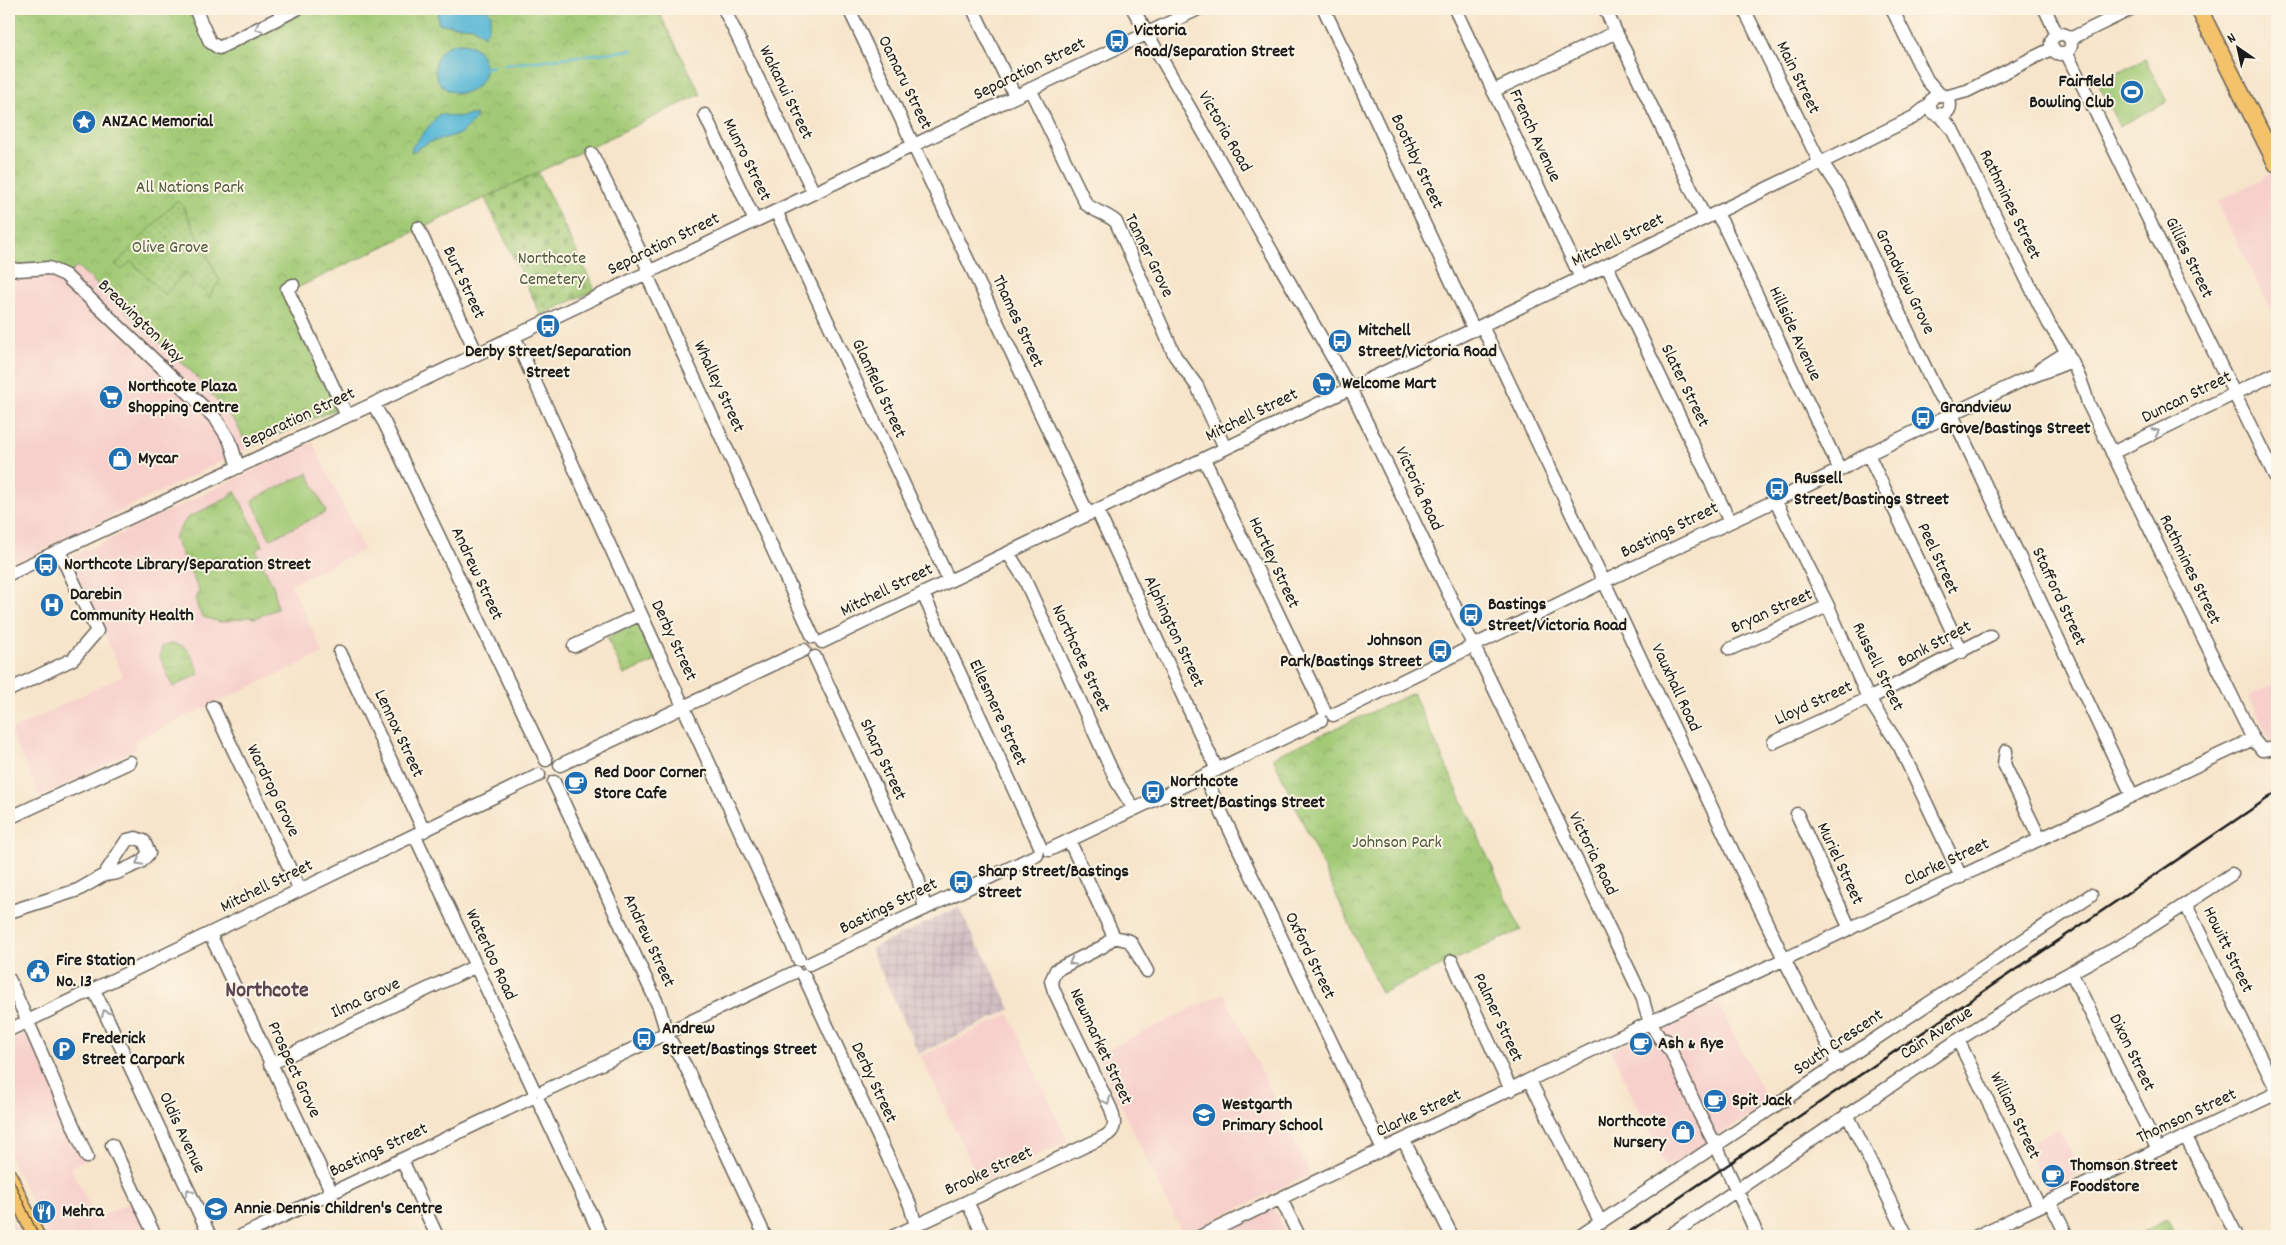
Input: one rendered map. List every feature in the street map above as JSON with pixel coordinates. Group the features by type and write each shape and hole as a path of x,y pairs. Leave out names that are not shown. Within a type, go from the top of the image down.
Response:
{"main road":[{"path":"2199,9 2277,165"},
{"path":"9,1178 36,1236"}],"street":[{"path":"194,9 210,42 219,48 297,9"},
{"name":"Wakanui Street","path":"724,9 814,193"},
{"name":"Oamaru Street","path":"849,9 914,145"},
{"path":"973,9 1015,96"},
{"name":"Victoria Road","path":"1133,9 1350,388 1643,999 1644,1009 1654,1021 1660,1040 1668,1048 1717,1146 1758,1236"},
{"name":"Separation Street","path":"9,574 373,404 1198,9"},
{"name":"Boothby Street","path":"1324,9 1478,328"},
{"name":"French Avenue","path":"1455,9 1581,278"},
{"name":"Hillside Avenue","path":"1605,9 1710,216 1727,233 1840,470"},
{"name":"Main Street","path":"1744,9 1823,162"},
{"name":"Rathmines Street","path":"1892,9 2066,359 2082,381 2088,402 2112,453 2253,740 2262,750 2277,748"},
{"path":"2044,9 2057,34"},
{"path":"2070,39 2131,9"},
{"path":"1493,91 1616,32"},
{"path":"2057,34 2064,34 2070,39 2071,46 2066,52 2059,53 2053,48 2052,42 2057,34"},
{"name":"Mitchell Street","path":"817,639 923,594 1823,162 2053,48"},
{"name":"Gillies Street","path":"2066,52 2277,480"},
{"name":"Tanner Grove","path":"1030,89 1086,204 1095,211 1109,216 1116,222 1175,356 1197,386 1225,448"},
{"name":"Munro Street","path":"704,115 755,221"},
{"name":"Thames Street","path":"914,145 1093,512"},
{"name":"Whalley Street","path":"592,154 647,267 646,273 817,639"},
{"name":"Grandview Grove","path":"1823,162 1839,188 1949,416"},
{"name":"Glanfield Street","path":"776,211 949,581"},
{"name":"Burt Street","path":"418,228 477,354"},
{"name":"Slater Street","path":"1607,266 1730,522"},
{"name":"Breavington Way","path":"9,268 18,270 49,268 65,275 216,419 230,441 238,467"},
{"path":"287,288 347,416"},
{"name":"Vauxhall Road","path":"1478,328 1605,581 1784,959 1838,1065"},
{"name":"Derby Street","path":"514,336 920,1224"},
{"name":"Bastings Street","path":"242,1236 269,1230 332,1193 925,909 1042,850 1069,840 1217,770 1326,715 1473,647 1605,581 1840,470 1868,454 2066,359"},
{"name":"Duncan Street","path":"2112,453 2277,373"},
{"name":"Andrew Street","path":"373,404 384,422 546,760"},
{"name":"Stafford Street","path":"1949,416 2132,795"},
{"name":"Peel Street","path":"1868,454 1962,652"},
{"name":"Hartley Street","path":"1204,459 1326,715"},
{"name":"Russell Street","path":"1775,500 1828,606 1868,698 1900,746 1961,877"},
{"name":"Alphington Street","path":"1093,512 1217,770"},
{"path":"9,690 74,660 97,631 59,551"},
{"name":"Northcote Street","path":"1008,553 1024,578 1130,811"},
{"name":"Ellesmere Street","path":"923,594 1042,850"},
{"name":"Bryan Street","path":"1730,650 1828,606"},
{"path":"574,646 641,614"},
{"name":"Bank Street","path":"1868,698 1962,652 1990,636"},
{"path":"560,765 684,708 809,654 823,650 817,639 806,640 809,654"},
{"name":"Lennox Street","path":"340,652 420,833"},
{"name":"Sharp Street","path":"809,654 918,878 937,903"},
{"name":"Lloyd Street","path":"1774,742 1868,698"},
{"name":"Wardrop Grove","path":"213,707 300,890"},
{"name":"Clarke Street","path":"1201,1236 1784,959 2253,740"},
{"path":"2006,751 2004,764 2040,839"},
{"path":"546,760 554,760 560,765 562,773 554,782 546,782 539,776 539,768 546,760"},
{"path":"9,818 130,762"},
{"name":"Mitchell Street","path":"9,1030 539,776"},
{"name":"Oxford Street","path":"1204,776 1383,1150"},
{"name":"Andrew Street","path":"554,782 765,1236"},
{"name":"Muriel Street","path":"1797,814 1850,929"},
{"name":"Waterloo Road","path":"420,833 476,966 601,1236"},
{"path":"1069,840 1114,937 1130,940 1147,970"},
{"name":"Cain Avenue","path":"1669,1236 1958,1040 2029,995 2186,906 2232,874"},
{"path":"9,912 69,893 104,875"},
{"name":"Sharp Street","path":"918,878 925,909"},
{"name":"South Crescent","path":"1580,1236 2091,895"},
{"name":"Howitt Street","path":"2186,906 2277,1092"},
{"name":"Prospect Grove","path":"210,934 332,1193"},
{"name":"Newmarket Street","path":"1098,1139 1109,1134 1115,1122 1054,991 1052,981 1056,970 1102,947 1114,937"},
{"name":"Palmer Street","path":"1452,961 1511,1090"},
{"name":"Ilma Grove","path":"270,1064 476,966"},
{"name":"Dixon Street","path":"2071,972 2158,1150"},
{"path":"9,979 87,1157"},
{"name":"Oldis Avenue","path":"94,990 210,1236"},
{"name":"William Street","path":"1958,1040 2045,1204 2067,1236"},
{"path":"1530,1081 1601,1222"},
{"name":"Thomson Street","path":"1977,1236 2001,1231 2045,1204 2277,1092"},
{"path":"1847,1114 1907,1236"},
{"path":"2186,1137 2237,1236"},
{"name":"Brooke Street","path":"894,1236 1098,1139"},
{"path":"1404,1141 1452,1236"},
{"path":"112,1145 155,1236"},
{"path":"402,1160 437,1236"},
{"path":"1281,1199 1298,1236"},
{"path":"966,1202 984,1236"}],"shaded area":[{"path":"2277,171 2277,322 2217,202"},
{"name":"Northcote Plaza Shopping Centre","path":"9,264 76,266 191,371 236,423 248,448 9,567"},
{"path":"313,442 364,550 291,584 323,653 134,741 136,749 40,797 10,731 123,675 70,558"},
{"path":"2277,682 2277,738 2271,742 2249,696"},
{"path":"959,907 977,946 982,950 1011,1009 919,1054 871,949"},
{"name":"Westgarth Primary School","path":"1224,993 1310,1174 1183,1235 1096,1055"},
{"path":"1716,999 1769,1104 1666,1168 1611,1050"},
{"path":"1009,1014 1068,1141 980,1183 921,1056"},
{"path":"28,1032 86,1160 71,1167 96,1219 141,1197 160,1236 47,1236 9,1154 9,1041"},
{"path":"2059,1128 2080,1173 2047,1190 2025,1145"},
{"path":"1274,1209 1287,1236 1230,1236 1228,1231"},
{"path":"9,1212 11,1216 20,1236 9,1236"}],"green space":[{"name":"All Nations Park","path":"9,9 191,9 216,55 310,9 657,9 701,94 297,288 293,282 280,288 338,408 248,448 236,423 191,371 77,266 70,273 18,267 9,264"},
{"name":"Fairfield Bowling Club","path":"2145,59 2167,102 2119,126 2098,83"},
{"name":"Northcote Cemetery","path":"538,172 595,290 541,315 485,198"},
{"name":"Olive Grove","path":"176,201 181,203 220,281 210,297 185,272 165,295 131,261 122,270 116,264"},
{"path":"308,473 326,512 270,539 252,500"},
{"path":"235,491 263,546 256,550 274,588 277,609 255,618 249,617 220,622 203,617 198,609 196,601 199,590 174,538 187,518 232,496 231,493"},
{"path":"637,622 656,661 624,675 607,638"},
{"path":"170,643 182,646 190,653 199,674 173,687 160,657 162,647"},
{"name":"Johnson Park","path":"1413,693 1521,930 1381,993 1273,757"},
{"path":"2167,1220 2175,1236 2134,1236"}],"water":[{"path":"441,9 487,9 491,13 489,27 484,36 473,27 439,24 437,16"},
{"path":"455,43 465,43 478,50 485,63 485,73 478,86 465,93 455,93 446,89 439,82 435,73 435,63 439,54 446,47"},
{"path":"439,114 457,117 476,114 476,119 460,134 430,142 411,152 412,147"}],"waterway":[{"path":"503,65 632,50"},
{"path":"485,68 493,66"}],"tram line":[{"path":"9,1171 39,1236"}],"railway":[{"path":"1623,1236 2277,792"}],"place":[{"name":"Victoria Road/Separation Street","path":"1117,41"},
{"name":"Fairfield Bowling Club","path":"2132,92"},
{"name":"ANZAC Memorial","path":"84,122"},
{"name":"Derby Street/Separation Street","path":"548,326"},
{"name":"Mitchell Street/Victoria Road","path":"1340,341"},
{"name":"Welcome Mart","path":"1324,384"},
{"name":"Northcote Plaza Shopping Centre","path":"111,397"},
{"name":"Grandview Grove/Bastings Street","path":"1923,418"},
{"name":"Mycar","path":"120,459"},
{"name":"Russell Street/Bastings Street","path":"1777,489"},
{"name":"Northcote Library/Separation Street","path":"46,565"},
{"name":"Darebin Community Health","path":"52,605"},
{"name":"Bastings Street/Victoria Road","path":"1471,615"},
{"name":"Johnson Park/Bastings Street","path":"1440,651"},
{"name":"Red Door Corner Store Cafe","path":"576,783"},
{"name":"Northcote Street/Bastings Street","path":"1153,792"},
{"name":"Sharp Street/Bastings Street","path":"961,882"},
{"name":"Fire Station No. 13","path":"38,971"},
{"name":"Andrew Street/Bastings Street","path":"644,1039"},
{"name":"Ash & Rye","path":"1641,1044"},
{"name":"Frederick Street Carpark","path":"64,1049"},
{"name":"Spit Jack","path":"1715,1101"},
{"name":"Westgarth Primary School","path":"1204,1115"},
{"name":"Northcote Nursery","path":"1683,1132"},
{"name":"Thomson Street Foodstore","path":"2053,1176"},
{"name":"Annie Dennis Children's Centre","path":"216,1209"},
{"name":"Mehra","path":"44,1212"}],"district":[{"name":"Northcote","path":"267,991"}]}
